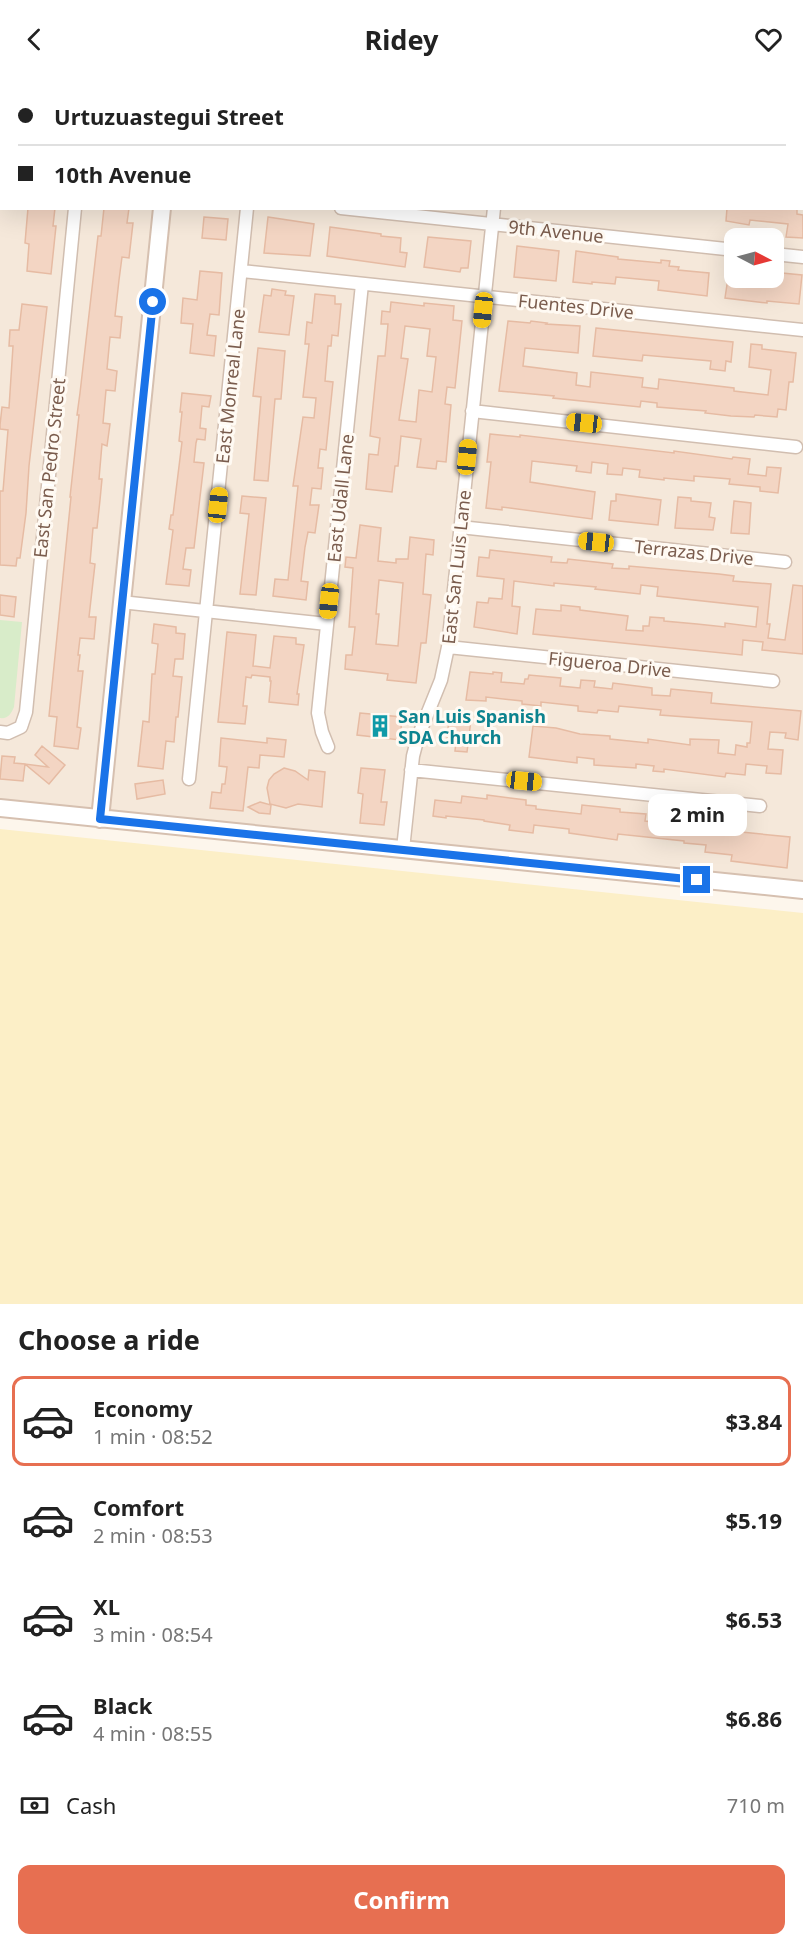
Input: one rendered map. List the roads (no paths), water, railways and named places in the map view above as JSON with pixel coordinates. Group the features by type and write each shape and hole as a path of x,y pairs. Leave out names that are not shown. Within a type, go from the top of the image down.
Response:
{"main road":[{"path":"100,819 162,210"},
{"path":"0,808 803,890"}],"street":[{"name":"East San Pedro Street","path":"0,732 8,733 21,727 26,712 75,210"},
{"name":"East Monreal Lane","path":"189,779 208,611 247,210"},
{"name":"9th Avenue","path":"360,210 724,249"},
{"name":"East San Luis Lane","path":"403,849 411,770 418,737 441,680 448,647 494,210"},
{"path":"784,255 803,257"},
{"name":"Fuentes Drive","path":"242,271 803,330"},
{"name":"East Udall Lane","path":"328,747 318,713 362,284"},
{"path":"472,411 796,447"},
{"name":"Terrazas Drive","path":"460,527 785,562"},
{"path":"121,602 327,624"},
{"name":"Figueroa Drive","path":"448,647 773,681"},
{"path":"411,770 760,806"}],"place":[{"name":"San Luis Spanish SDA Church","path":"380,726"}]}
